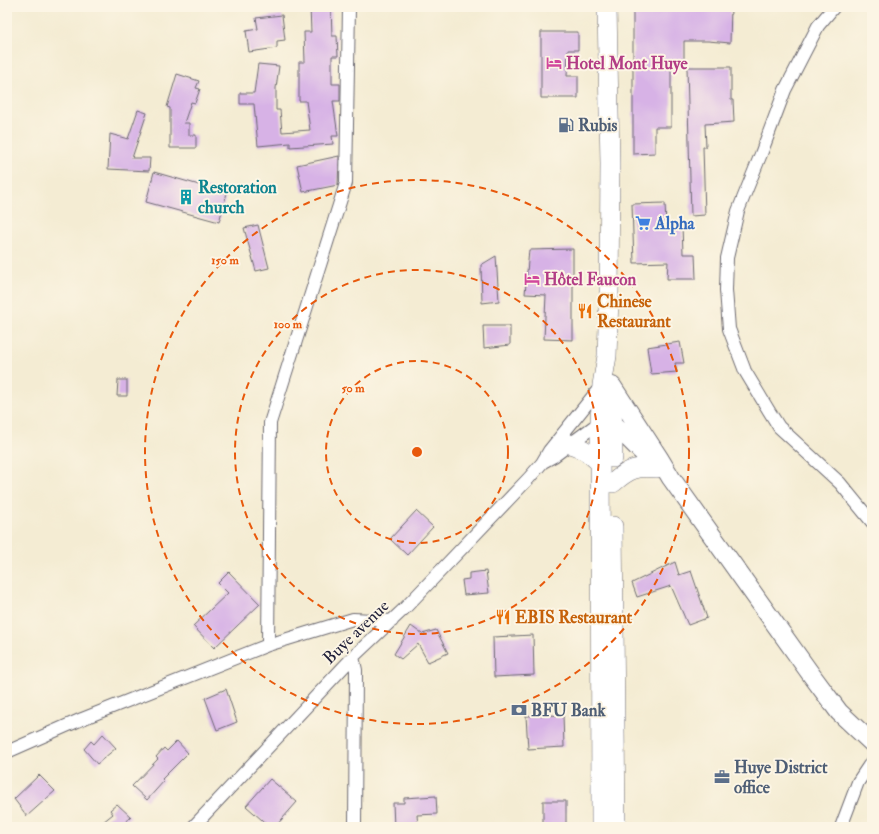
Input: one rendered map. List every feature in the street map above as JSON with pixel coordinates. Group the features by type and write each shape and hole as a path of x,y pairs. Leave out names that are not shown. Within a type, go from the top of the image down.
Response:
{"highway":[{"path":"601,827 607,551 613,483 607,422 610,164 607,7"},
{"path":"607,422 600,463 607,551 616,827"},
{"path":"570,444 585,450 600,463"},
{"path":"613,483 624,473 634,468 644,466 664,473"}],"main road":[{"path":"607,386 659,458 664,473"},
{"path":"607,422 664,473 839,712 872,743"}],"street":[{"path":"268,645 270,423 346,183 349,7"},
{"path":"834,7 818,26 785,90 738,211 727,258 726,290 729,329 745,370 779,427 840,483 872,522"},
{"path":"542,463 549,451 607,386"},
{"path":"542,463 550,460 570,444 607,422"},
{"name":"Buye avenue","path":"193,827 353,656 406,608 542,463"},
{"path":"7,752 82,719 268,645 353,619 392,621"},
{"path":"353,656 356,670 355,827"},
{"path":"841,827 858,782 872,761"}],"building":[{"path":"310,7 331,7 332,36 337,36 338,56 332,56 332,84 340,84 340,101 333,101 338,136 332,136 333,144 290,147 290,143 258,146 254,104 240,104 240,93 254,93 258,64 279,66 276,88 276,110 280,110 282,132 310,130 306,101 299,101 299,62 305,62 304,32 311,32"},
{"path":"633,7 731,7 730,43 684,41 684,66 671,66 671,127 655,127 655,153 633,154"},
{"path":"282,15 285,40 277,41 277,48 249,52 246,31 258,29 256,18"},
{"name":"Hotel Mont Huye","path":"541,32 578,32 578,50 568,50 567,76 578,76 578,98 541,98"},
{"path":"687,67 731,67 731,100 733,100 734,122 705,124 706,147 703,147 705,215 691,216"},
{"path":"177,74 199,81 196,88 200,89 195,103 191,102 184,123 189,123 189,135 196,135 196,148 170,148 170,108 167,107"},
{"path":"138,110 147,113 132,158 150,158 149,171 108,169 110,134 128,139"},
{"path":"339,156 338,185 303,192 297,165"},
{"name":"Restoration church","path":"154,172 227,193 219,222 146,202"},
{"path":"665,203 666,226 682,225 683,254 695,254 696,279 667,279 668,262 634,263 632,204"},
{"path":"258,225 269,268 256,271 244,228"},
{"path":"573,249 573,340 544,339 546,295 525,294 529,250"},
{"path":"496,256 499,301 482,303 481,265"},
{"path":"483,326 510,326 510,345 484,348"},
{"path":"680,342 684,363 675,363 677,372 651,374 647,347"},
{"path":"118,380 127,380 127,396 117,396"},
{"path":"416,511 433,527 407,555 390,539"},
{"path":"675,562 679,575 691,571 707,618 688,625 671,586 637,597 632,583"},
{"path":"486,571 489,593 464,595 462,580 469,579 469,573"},
{"path":"229,572 260,604 214,648 193,626 228,593 218,583"},
{"path":"411,626 422,634 436,630 448,653 428,662 418,644 401,659 394,654"},
{"path":"533,635 534,675 494,677 493,637"},
{"path":"226,689 237,722 217,730 205,698"},
{"path":"563,715 564,747 528,749 526,716"},
{"path":"103,734 116,748 97,764 84,749 91,741 94,744"},
{"path":"177,741 188,753 162,779 164,781 147,800 132,786 158,759 156,757 164,748 167,751"},
{"path":"39,775 55,791 27,816 14,799"},
{"path":"270,779 297,802 275,827 270,827 246,806"},
{"path":"436,796 437,814 417,815 418,827 394,827 393,803 404,803 404,798"},
{"path":"543,801 566,801 566,827 543,827"},
{"path":"117,804 131,817 120,827 108,827 103,822 113,814 110,810"}],"place":[{"name":"Hotel Mont Huye","path":"554,63"},
{"name":"Rubis","path":"566,125"},
{"name":"Restoration church","path":"186,197"},
{"name":"Alpha","path":"643,223"},
{"name":"Hôtel Faucon","path":"532,279"},
{"name":"Chinese Restaurant","path":"585,311"},
{"name":"EBIS Restaurant","path":"503,617"},
{"name":"BFU Bank","path":"519,710"},
{"name":"Huye District office","path":"722,777"}]}
